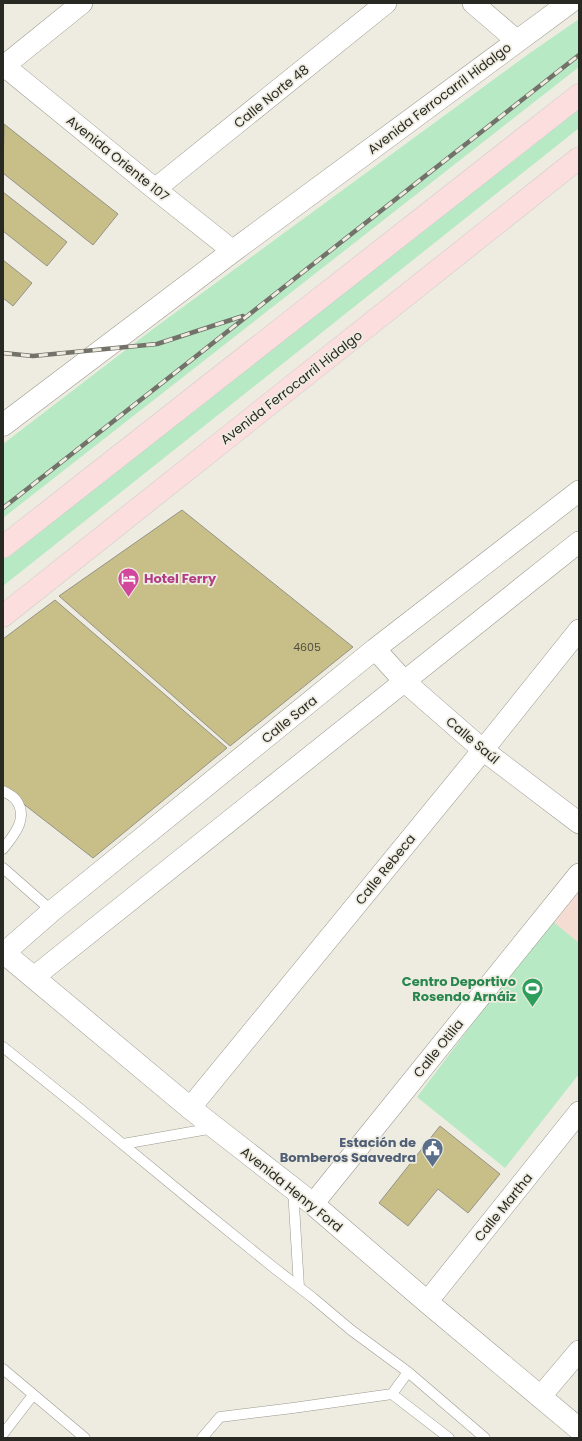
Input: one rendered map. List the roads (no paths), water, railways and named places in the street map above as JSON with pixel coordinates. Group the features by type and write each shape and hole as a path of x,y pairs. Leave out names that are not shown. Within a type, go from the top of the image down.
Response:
{"main road":[{"path":"3,547 579,95"},
{"name":"Avenida Ferrocarril Hidalgo","path":"3,616 579,158"}],"street":[{"path":"4,65 82,3"},
{"name":"Calle Norte 48","path":"155,189 386,3"},
{"path":"474,3 516,40"},
{"name":"Avenida Ferrocarril Hidalgo","path":"3,426 233,250 516,40 569,3"},
{"name":"Avenida Oriente 107","path":"4,65 155,189 233,250"},
{"name":"Calle Sara","path":"3,954 52,911 375,649 579,491"},
{"path":"34,978 579,542"},
{"name":"Calle Rebeca","path":"190,1108 483,750 579,630"},
{"name":"Calle Saúl","path":"375,649 404,681 483,750 579,823"},
{"name":"Calle Otilia","path":"313,1204 579,874"},
{"name":"Avenida Henry Ford","path":"3,954 190,1108 313,1204 427,1302 579,1428"},
{"name":"Calle Martha","path":"427,1302 579,1112"},
{"path":"540,1397 579,1351"}],"lane":[{"path":"3,791 16,800 21,816 20,825 3,849"},
{"path":"3,868 52,911"},
{"path":"3,1047 351,1330 408,1372 485,1438"},
{"path":"123,1144 216,1128"},
{"path":"293,1189 299,1287"},
{"path":"3,1369 84,1438"},
{"path":"392,1394 408,1372"},
{"path":"202,1438 220,1417 392,1394 449,1438"},
{"path":"3,1434 33,1395"}],"railway":[{"path":"3,508 579,55"},
{"path":"3,353 33,356 157,344 243,316"}],"place":[{"name":"Hotel Ferry","path":"128,598"},
{"name":"Centro Deportivo Rosendo Arnáiz","path":"532,1008"},
{"name":"Estación de Bomberos Saavedra","path":"432,1168"}]}
